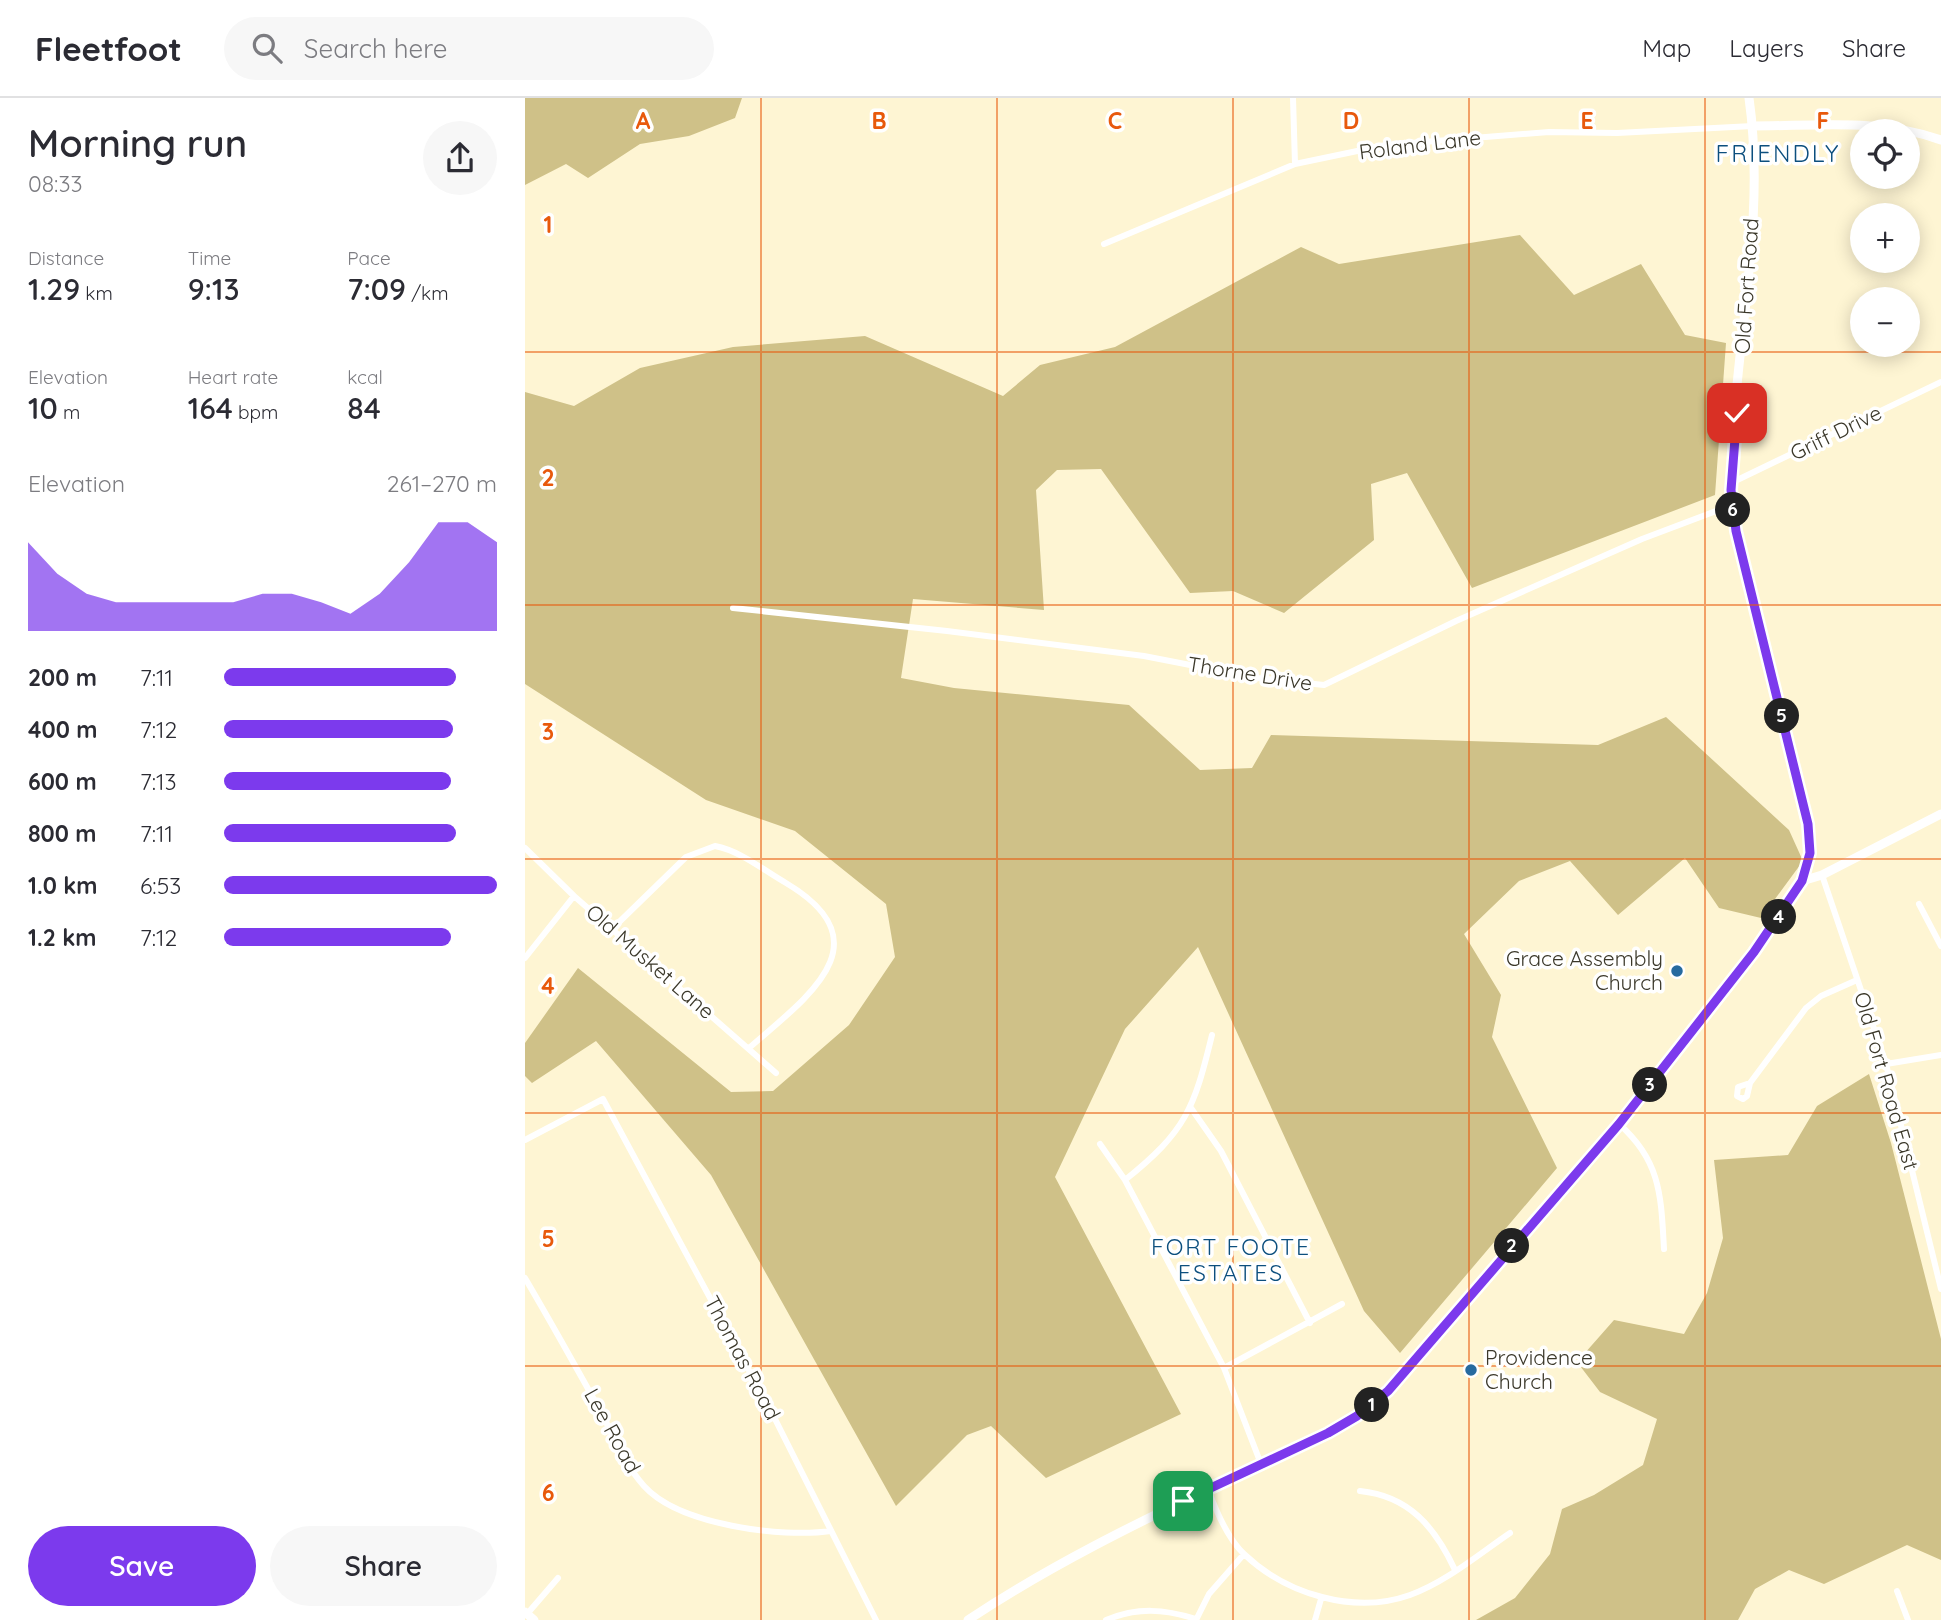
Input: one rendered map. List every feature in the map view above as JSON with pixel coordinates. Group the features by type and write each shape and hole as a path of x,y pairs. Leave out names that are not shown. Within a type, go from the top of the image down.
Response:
{"main road":[{"name":"Old Fort Road","path":"968,1620 1025,1582 1207,1489 1336,1429 1380,1399 1619,1124 1731,983 1802,881 1810,853 1808,824 1732,506 1731,483 1752,219 1753,126 1749,98"},
{"path":"1753,126 1859,125 1906,130 1941,139"},
{"path":"1802,881 1822,876 1941,814"}],"street":[{"path":"1293,98 1295,164"},
{"name":"Roland Lane","path":"1104,244 1295,164 1386,145 1449,138 1753,126"},
{"name":"Griff Drive","path":"1731,483 1941,382"},
{"name":"Thorne Drive","path":"733,608 1144,656 1257,678 1324,685 1456,621 1641,538 1732,506"},
{"path":"612,929 686,857 715,846 742,856 815,903 834,931 835,948 829,968 812,992 749,1048"},
{"name":"Old Musket Lane","path":"525,848 574,896 776,1073"},
{"name":"Old Fort Road East","path":"1822,876 1886,1064 1941,1289"},
{"path":"526,954 574,896"},
{"path":"1919,904 1941,946"},
{"path":"1750,1083 1806,1008 1821,996 1857,980"},
{"path":"1125,1180 1171,1138 1191,1108 1212,1035"},
{"path":"1886,1064 1941,1055"},
{"name":"Thomas Road","path":"525,1140 603,1099 773,1415 876,1620"},
{"path":"1191,1108 1221,1151 1310,1322"},
{"path":"1619,1124 1643,1147 1654,1169 1659,1190 1664,1249"},
{"path":"1100,1144 1125,1180 1223,1368 1261,1464"},
{"name":"Lee Road","path":"525,1278 625,1457 652,1493 677,1509 717,1521 809,1534 831,1531"},
{"path":"1223,1368 1342,1304"},
{"path":"1207,1489 1220,1518 1244,1554 1274,1574 1321,1599 1367,1602 1407,1596 1428,1587 1510,1533"},
{"path":"1360,1491 1387,1496 1416,1512 1440,1539 1455,1570"},
{"path":"1106,1620 1143,1609 1173,1612 1196,1619 1209,1594 1244,1554"},
{"path":"529,1615 558,1578"},
{"path":"1897,1591 1908,1620"},
{"path":"1315,1620 1321,1599"}],"shaded area":[{"path":"525,98 742,98 735,118 689,136 640,144 588,178 566,164 525,185"},
{"path":"1520,235 1574,295 1641,264 1685,335 1726,343 1715,495 1472,588 1407,473 1371,484 1374,540 1284,613 1233,591 1190,593 1101,469 1057,470 1036,490 1044,610 913,599 901,678 954,688 1129,705 1200,770 1252,768 1271,735 1598,745 1666,717 1789,830 1803,861 1761,918 1719,908 1685,858 1618,915 1570,861 1519,881 1464,934 1501,995 1492,1037 1557,1168 1400,1353 1364,1311 1198,947 1125,1029 1055,1177 1181,1414 1046,1478 991,1426 967,1435 896,1506 711,1175 596,1041 532,1083 525,1076 525,1043 578,968 731,1092 773,1091 849,1025 895,957 886,904 795,831 706,800 525,684 525,392 574,406 640,368 733,347 865,336 1003,396 1040,365 1115,347 1301,247 1339,264"},
{"path":"1869,1074 1891,1143 1941,1339 1941,1560 1907,1545 1824,1584 1789,1570 1755,1589 1738,1620 1476,1620 1515,1598 1550,1554 1562,1509 1594,1495 1643,1465 1657,1419 1600,1392 1577,1362 1614,1320 1684,1334 1707,1293 1723,1238 1714,1160 1788,1155 1817,1106"}],"place":[{"name":"Grace Assembly Church","path":"1677,971"},
{"name":"Providence Church","path":"1471,1370"}],"district":[{"name":"FRIENDLY","path":"1778,154"},
{"name":"FORT FOOTE ESTATES","path":"1231,1260"}],"route":[{"path":"1183,1501 1328,1433 1380,1399 1403,1376 1638,1101 1731,983 1802,881 1810,853 1806,810 1736,531 1731,499 1737,413"}]}
